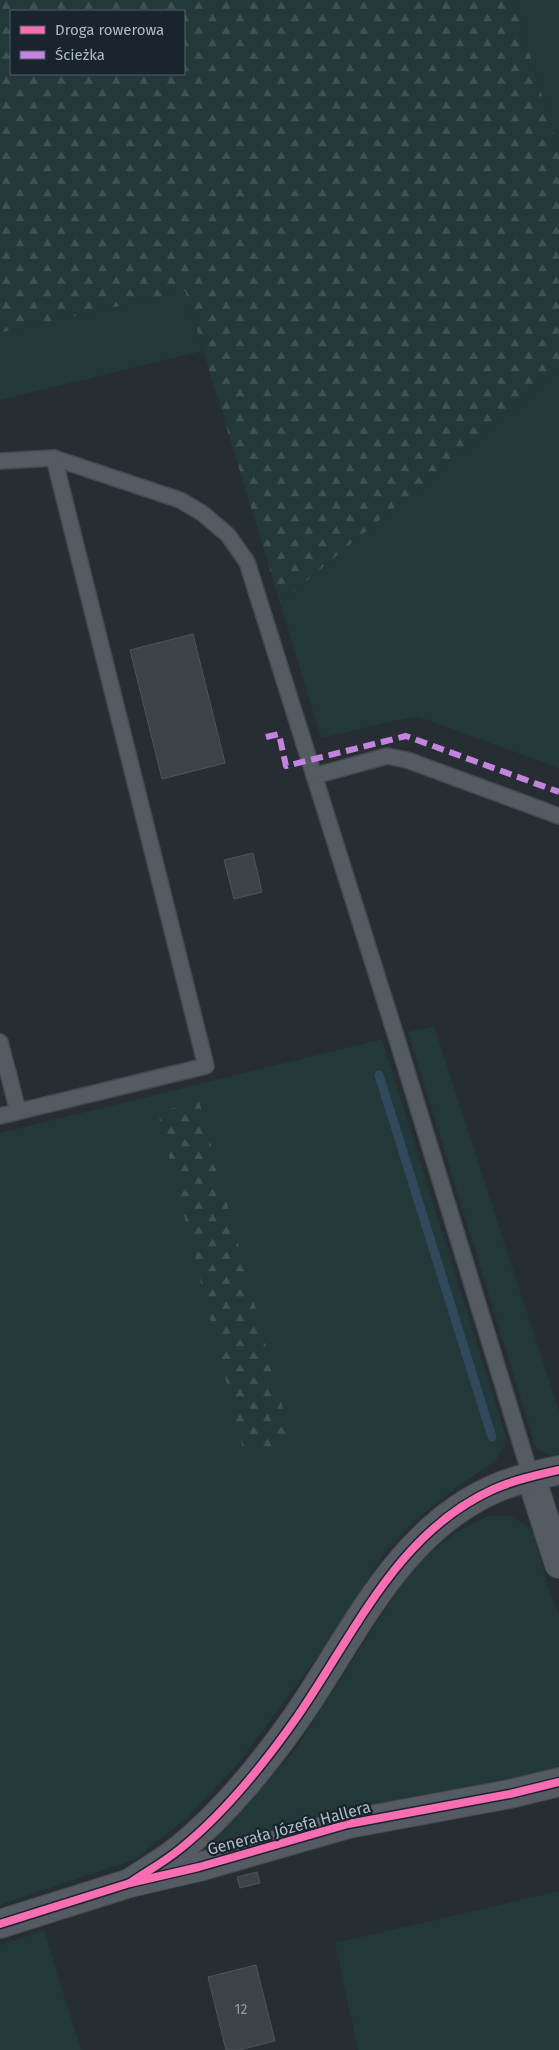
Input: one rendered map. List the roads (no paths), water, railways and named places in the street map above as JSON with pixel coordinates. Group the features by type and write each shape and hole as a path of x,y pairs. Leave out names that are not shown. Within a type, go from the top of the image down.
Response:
{"street":[{"path":"130,1883 180,1849 236,1795 297,1717 373,1599 399,1563 429,1531 462,1506 494,1489 559,1470"},
{"path":"531,1477 559,1564"},
{"name":"Generała Józefa Hallera","path":"0,1924 130,1883 199,1867 348,1824 510,1794 559,1782"}],"lane":[{"path":"0,461 54,458 180,500 202,513 228,535 247,562 396,1036 531,1477"},
{"path":"0,1116 206,1066 54,458"},
{"path":"314,776 387,756 407,760 559,816"},
{"path":"0,1042 18,1111"}],"waterway":[{"path":"379,1075 492,1437"}]}
